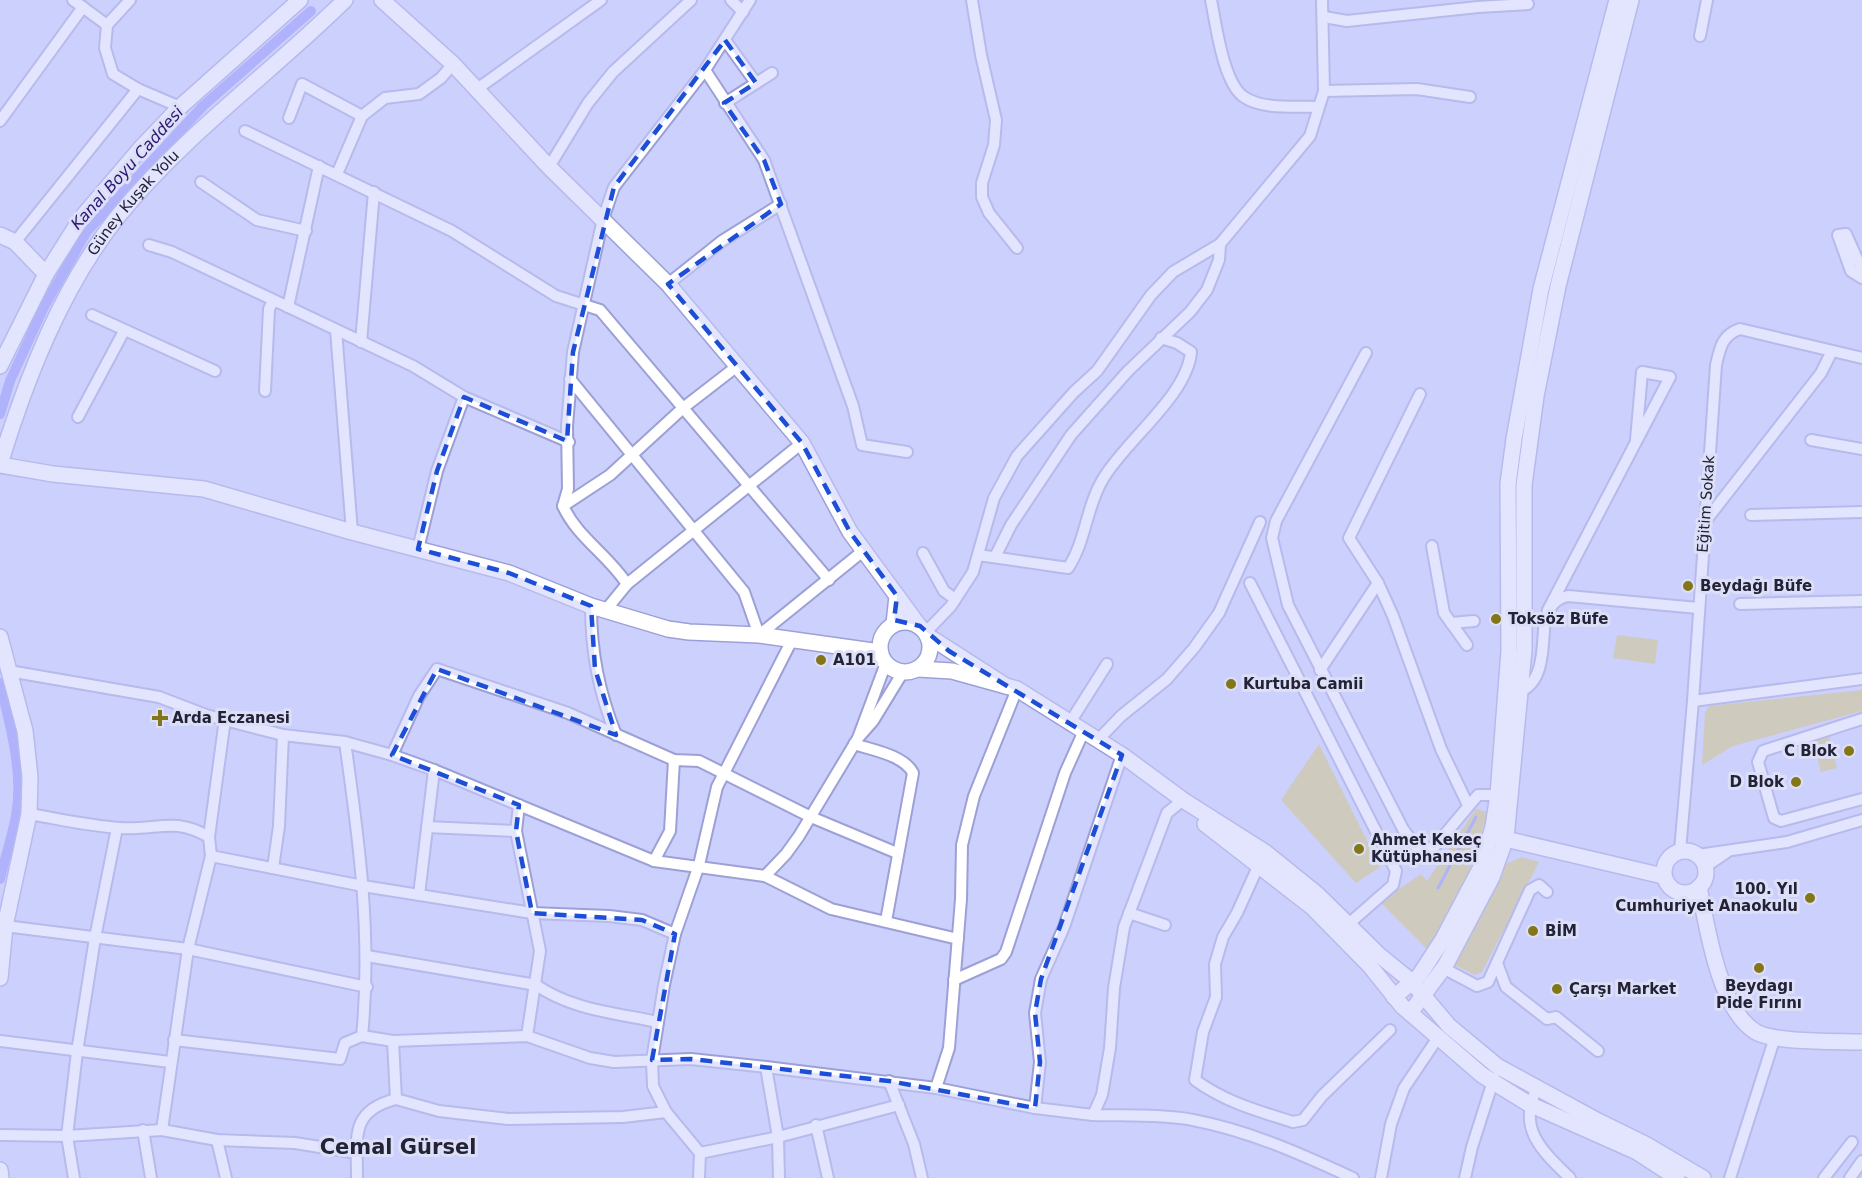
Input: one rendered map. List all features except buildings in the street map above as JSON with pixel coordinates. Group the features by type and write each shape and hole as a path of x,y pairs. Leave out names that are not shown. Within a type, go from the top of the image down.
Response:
{"main road":[{"name":"Güney Kuşak Yolu","path":"0,366 46,274 82,217 140,149 180,107 300,0"},
{"path":"382,0 453,64 549,167 668,284 802,443 850,532 924,631 931,649 929,657 918,669"},
{"path":"1395,996 1419,976 1443,939 1499,837 1498,795 1509,651 1508,484 1514,439 1541,290 1617,0"},
{"path":"1410,1013 1443,968 1492,877 1521,691 1524,650 1524,485 1536,396 1558,286 1631,0"},
{"name":"Güney Kuşak Yolu","path":"0,464 3,445 52,327 78,277 117,218 167,161 337,4"},
{"path":"0,235 15,242 46,274"},
{"path":"0,464 53,474 204,489 352,532 509,573 598,609 689,632 759,635 792,640 883,657 903,672 918,669 952,671 1011,688"},
{"path":"894,624 897,596"},
{"path":"883,657 882,635 894,624 904,621 924,631 1011,688 1122,755 1183,800 1265,852 1317,894 1370,966 1410,1013 1493,1082 1529,1104 1637,1152 1677,1178"},
{"path":"0,637 24,731 30,777 28,814 5,926 0,978"},
{"path":"1183,800 1200,820 1411,981 1449,1026 1497,1066 1645,1144 1704,1178"},
{"path":"1499,837 1632,868 1664,869 1693,856 1705,878 1693,890"},
{"path":"1664,869 1669,887 1693,890"},
{"path":"1693,890 1704,914 1729,998 1756,1032 1775,1036 1862,1042"},
{"path":"0,1170 1,1178"}],"street":[{"path":"73,0 107,25"},
{"path":"130,0 107,25 105,48 113,74 138,89 180,107"},
{"path":"549,167 588,103 613,72 691,0"},
{"path":"731,0 743,12"},
{"path":"627,584 602,552 577,530 563,506 568,489 570,379 582,304 603,219 614,188 705,70 750,0"},
{"path":"972,0 981,55 996,120 993,145 982,183 982,196 989,213 1017,248"},
{"path":"1211,0 1221,50 1237,90 1246,98 1276,105 1318,107"},
{"path":"924,631 955,599 973,572 994,498 1017,456 1074,392 1097,371 1151,295 1173,272 1220,244 1310,136 1324,91 1322,0"},
{"path":"1700,36 1707,0"},
{"path":"477,89 593,2"},
{"path":"1324,18 1347,21 1528,4"},
{"path":"0,121 83,7"},
{"path":"725,40 756,83"},
{"path":"337,174 362,116 385,98 419,94 441,78 453,64"},
{"path":"705,70 764,160 853,406 862,445 907,452"},
{"path":"725,103 772,73"},
{"path":"289,118 302,84 362,116"},
{"path":"15,242 138,89"},
{"path":"1324,91 1417,89 1470,97"},
{"path":"245,131 453,231 556,296 600,310 829,580"},
{"path":"288,307 319,166"},
{"path":"201,182 257,220 306,231"},
{"path":"361,342 374,192"},
{"path":"668,284 722,241 781,204"},
{"path":"1862,270 1845,234 1838,235 1851,271 1862,278"},
{"path":"149,244 172,252 413,366 464,397 569,442"},
{"path":"995,557 1011,525 1071,435 1161,338 1190,312 1207,290 1219,260 1220,244"},
{"path":"265,391 268,309 273,301"},
{"path":"92,315 214,371"},
{"name":"Eğitim Sokak","path":"1693,856 1684,823 1685,780 1693,701 1716,365 1720,345 1727,334 1740,329 1862,358"},
{"path":"336,330 352,532"},
{"path":"78,417 124,331"},
{"path":"978,555 1068,568 1076,556 1088,513 1103,478 1143,426 1159,412 1190,363 1191,352 1177,343 1161,338"},
{"path":"1704,523 1821,373 1832,351"},
{"path":"1366,353 1273,529 1274,552 1288,605 1403,829 1416,847 1426,850 1435,846 1478,795 1498,795"},
{"path":"563,506 610,475 632,452 683,408 736,367"},
{"path":"1521,691 1529,688 1536,680 1548,610 1670,376 1642,372 1636,440"},
{"path":"570,379 632,452 744,592 759,635 863,551"},
{"path":"1420,394 1350,534 1351,544 1378,583 1393,616 1441,749 1468,805"},
{"path":"418,549 437,471 464,397"},
{"path":"1811,440 1862,449"},
{"path":"616,735 601,697 595,669 591,640 598,609 802,443"},
{"path":"1751,514 1862,512"},
{"path":"1097,741 1121,716 1167,679 1194,648 1219,613 1260,522"},
{"path":"1432,546 1444,613 1467,645"},
{"path":"923,553 944,591 955,599"},
{"path":"1250,582 1396,871 1393,885 1343,929"},
{"path":"1320,670 1378,583"},
{"path":"1548,610 1554,602 1568,596 1698,608"},
{"path":"1740,604 1862,601"},
{"path":"1451,623 1474,621"},
{"path":"699,1178 700,1153 666,1112 653,1086 652,1060 658,1022 675,934 699,865 717,788 792,640"},
{"path":"856,741 883,657"},
{"path":"1069,724 1107,664"},
{"path":"392,755 419,696 437,669 568,713 674,760 699,761 811,818 897,853"},
{"path":"9,671 159,697 283,735 345,742 392,755 434,770 654,861 699,865 765,876 831,909 958,939"},
{"path":"765,876 786,854 811,818 856,741 873,721 903,672"},
{"path":"1693,701 1862,679"},
{"path":"936,1088 949,1048 958,939 962,845 974,796 1011,688"},
{"path":"1862,718 1763,751 1758,762 1774,818 1781,821 1862,799"},
{"path":"162,1130 188,949 211,856 209,837 225,719"},
{"path":"954,980 1001,959 1006,952 1065,773 1083,732"},
{"path":"273,868 279,826 283,735"},
{"path":"856,741 909,766 913,773 886,921"},
{"path":"345,742 363,886 367,987 362,1036"},
{"path":"1035,1108 1040,1062 1035,1013 1041,979 1064,927 1122,755"},
{"path":"654,861 670,831 674,760"},
{"path":"419,895 434,770"},
{"path":"1092,1115 1102,1095 1114,988 1129,913 1167,813 1183,800"},
{"path":"519,805 516,831 540,951 527,1036"},
{"path":"28,814 117,828 137,829 164,824 193,828 209,837"},
{"path":"1693,856 1787,842 1862,820"},
{"path":"427,827 516,831"},
{"path":"74,1178 67,1136 77,1052 95,938 117,828"},
{"path":"1265,852 1223,937 1215,964 1216,997 1203,1032 1196,1080 1213,1094 1238,1104 1293,1122 1303,1120 1322,1096 1390,1030"},
{"path":"211,856 363,886 532,913 609,916 642,920 675,934"},
{"path":"1443,968 1478,986 1488,982 1530,890 1539,885 1547,892"},
{"path":"1129,913 1165,925"},
{"path":"5,926 188,949 367,987"},
{"path":"367,956 536,985 553,997 582,1007 658,1022"},
{"path":"1497,963 1506,987 1547,1019 1556,1017 1598,1051"},
{"path":"174,1040 340,1059 345,1043 362,1036 393,1041 527,1036 590,1058 614,1062 691,1059 889,1081 1035,1108 1092,1115 1191,1120 1275,1142 1353,1178"},
{"path":"1382,1178 1390,1124 1404,1088 1439,1036"},
{"path":"1730,1178 1775,1036"},
{"path":"0,1041 170,1062"},
{"path":"393,1041 396,1099"},
{"path":"1465,1178 1497,1066"},
{"path":"766,1067 778,1137 778,1178"},
{"path":"889,1081 922,1178"},
{"path":"1538,1088 1529,1104 1528,1119 1536,1139 1570,1178"},
{"path":"357,1178 360,1123 366,1111 375,1104 396,1099 439,1111 508,1119 623,1117 666,1112"},
{"path":"700,1153 778,1137 816,1125 899,1105"},
{"path":"816,1125 828,1178"},
{"path":"143,1130 151,1178"},
{"path":"0,1135 67,1136 162,1130 217,1140 295,1143 357,1153"},
{"path":"217,1140 226,1178"},
{"path":"1824,1178 1852,1142"},
{"path":"1850,1178 1862,1161"}],"highlighted area":[{"path":"725,40 756,83 724,103 764,160 781,204 668,284 802,443 850,532 897,596 894,620 920,626 949,651 1122,755 1041,979 1035,1013 1040,1062 1035,1108 889,1081 691,1059 652,1060 675,934 642,920 532,913 516,831 519,805 392,755 437,669 616,735 595,669 591,606 509,573 418,549 437,471 464,397 567,441 573,352 614,187"}],"shaded area":[{"path":"1617,635 1658,640 1655,664 1613,658"},
{"path":"1862,690 1862,711 1733,746 1702,765 1705,713 1709,706"},
{"path":"1829,735 1837,768 1821,772 1813,740"},
{"path":"1319,744 1380,867 1356,883 1281,800"},
{"path":"1476,809 1488,812 1462,892 1428,950 1380,902 1421,874 1427,881"},
{"path":"1522,857 1539,862 1482,972 1475,975 1453,964 1505,864"}],"waterway":[{"name":"Kanal Boyu Caddesi","path":"0,414 10,381 44,307 87,231 203,106 311,11"},
{"name":"Kanal Boyu Caddesi","path":"0,683 15,749 18,783 16,816 0,879"},
{"path":"1438,888 1476,817"}],"place":[{"name":"Beydağı Büfe","path":"1688,586"},
{"name":"Toksöz Büfe","path":"1496,619"},
{"name":"A101","path":"821,660"},
{"name":"Kurtuba Camii","path":"1231,684"},
{"name":"Arda Eczanesi","path":"160,718"},
{"name":"C Blok","path":"1849,751"},
{"name":"D Blok","path":"1796,782"},
{"name":"Ahmet Kekeç Kütüphanesi","path":"1359,849"},
{"name":"100. Yıl Cumhuriyet Anaokulu","path":"1810,898"},
{"name":"BİM","path":"1533,931"},
{"name":"Beydagı Pide Fırını","path":"1759,968"},
{"name":"Çarşı Market","path":"1557,989"}],"district":[{"name":"Cemal Gürsel","path":"398,1147"}]}
